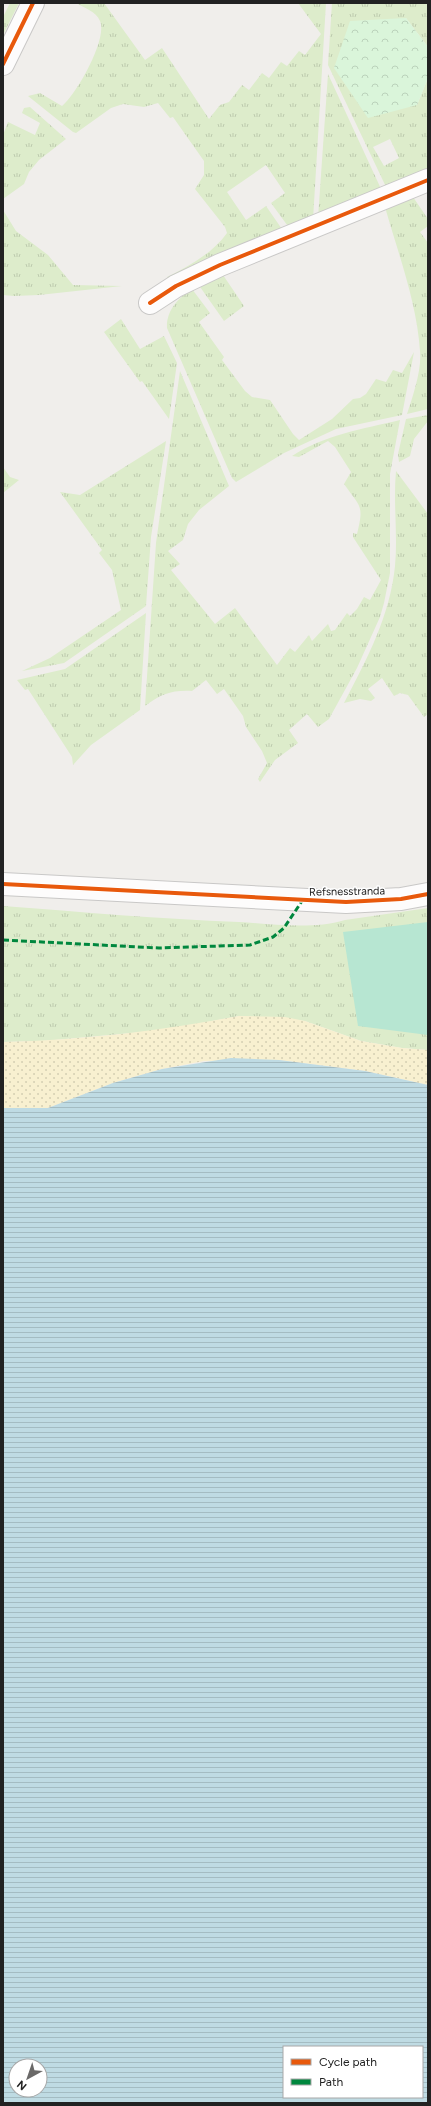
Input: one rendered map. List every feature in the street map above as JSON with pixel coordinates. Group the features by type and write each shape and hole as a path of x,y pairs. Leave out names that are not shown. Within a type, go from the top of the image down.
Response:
{"street":[{"path":"3,64 33,3"},
{"path":"150,303 176,286 220,265 428,180"},
{"name":"Refsnesstranda","path":"3,884 346,902 402,899 428,894"}],"green space":[{"path":"10,3 19,3 3,35 3,17"},
{"path":"76,3 104,3 145,60 162,48 209,119 220,105 229,102 242,85 249,90 262,73 269,78 281,62 287,66 299,51 305,55 321,34 298,3 326,3 313,220 290,229 271,203 285,193 266,165 227,192 246,220 266,206 284,232 169,280 167,277 192,264 208,253 227,233 225,227 195,189 204,175 204,161 173,117 170,118 158,103 144,107 123,104 111,108 76,133 28,96 40,93 62,106 75,91 89,66 99,40 101,29 100,21 93,12"},
{"path":"332,3 428,3 428,47 406,18 417,105 428,78 428,172 387,189 328,65","holes":["390,139 399,158 384,166 373,147"]},
{"path":"406,18 428,47 428,78 417,105 368,118 334,68 350,21"},
{"path":"328,74 382,191 318,218"},
{"path":"30,107 66,139 39,160 29,172 24,184 3,199 3,135 8,122 35,135 40,123 22,113 24,108"},
{"path":"413,197 428,219 428,226 420,232 428,243 428,409 407,414 420,366 420,351 411,296 385,207"},
{"path":"3,210 16,231 48,255 73,285 122,286 39,295 3,295"},
{"path":"223,275 244,306 224,321 198,284"},
{"path":"192,289 210,313 199,322 224,357 222,360 245,391 252,397 270,400 293,434 299,440 332,419 353,399 360,398 366,394 376,379 386,382 393,370 402,373 414,352 402,415 336,429 284,453 236,482 232,478 167,328 167,322 174,306 182,296"},
{"path":"121,319 140,349 164,336 177,363 169,419 104,332"},
{"path":"180,371 229,486 199,510 188,524 183,540 168,551 180,564 171,570 215,624 235,608 277,665 290,648 295,652 309,635 312,641 328,624 331,631 335,630 347,613 350,616 357,609 364,597 370,600 381,580 353,537 353,533 357,534 360,507 344,484 351,472 335,447 328,441 299,457 292,456 330,438 400,420 390,474 390,573 380,617 357,668 329,719 318,727 307,714 289,730 298,743 275,760 260,782 258,779 267,763 262,751 246,727 243,716 224,689 217,694 206,680 192,691 173,692 156,698 145,706 156,543"},
{"path":"428,415 428,421 414,439 410,456 399,462 398,454 406,419"},
{"path":"166,441 151,537 146,606 64,663 22,671 50,658 121,610 112,570 99,553 102,550 60,492 80,495"},
{"path":"3,467 10,477 19,480 3,493"},
{"path":"396,471 428,514 428,714 424,717 408,695 400,693 394,696 382,678 368,689 375,698 371,701 360,699 344,703 369,654 383,620 388,602 396,554"},
{"path":"146,613 140,710 91,745 73,765 72,757 28,689 25,690 17,680 65,669"},
{"path":"3,906 292,926 319,925 428,908 428,1050 402,1048 361,1041 305,1021 239,1016 165,1030 43,1041 3,1042"},
{"path":"428,922 428,1035 358,1026 343,932"}],"sand":[{"path":"239,1016 285,1017 305,1021 361,1041 402,1048 428,1050 428,1085 365,1071 279,1060 204,1061 162,1069 113,1083 48,1108 3,1108 3,1042 121,1034"}],"water":[{"path":"231,1058 279,1060 365,1071 428,1085 428,2103 3,2103 3,1108 48,1108 113,1083 162,1069"}],"marked path":[{"path":"3,940 159,948 250,945 273,937 284,928 302,901"}],"cycle path":[{"path":"3,64 33,3"},
{"path":"150,303 176,286 220,265 428,180"},
{"path":"3,884 346,902 401,899 428,894"}]}
